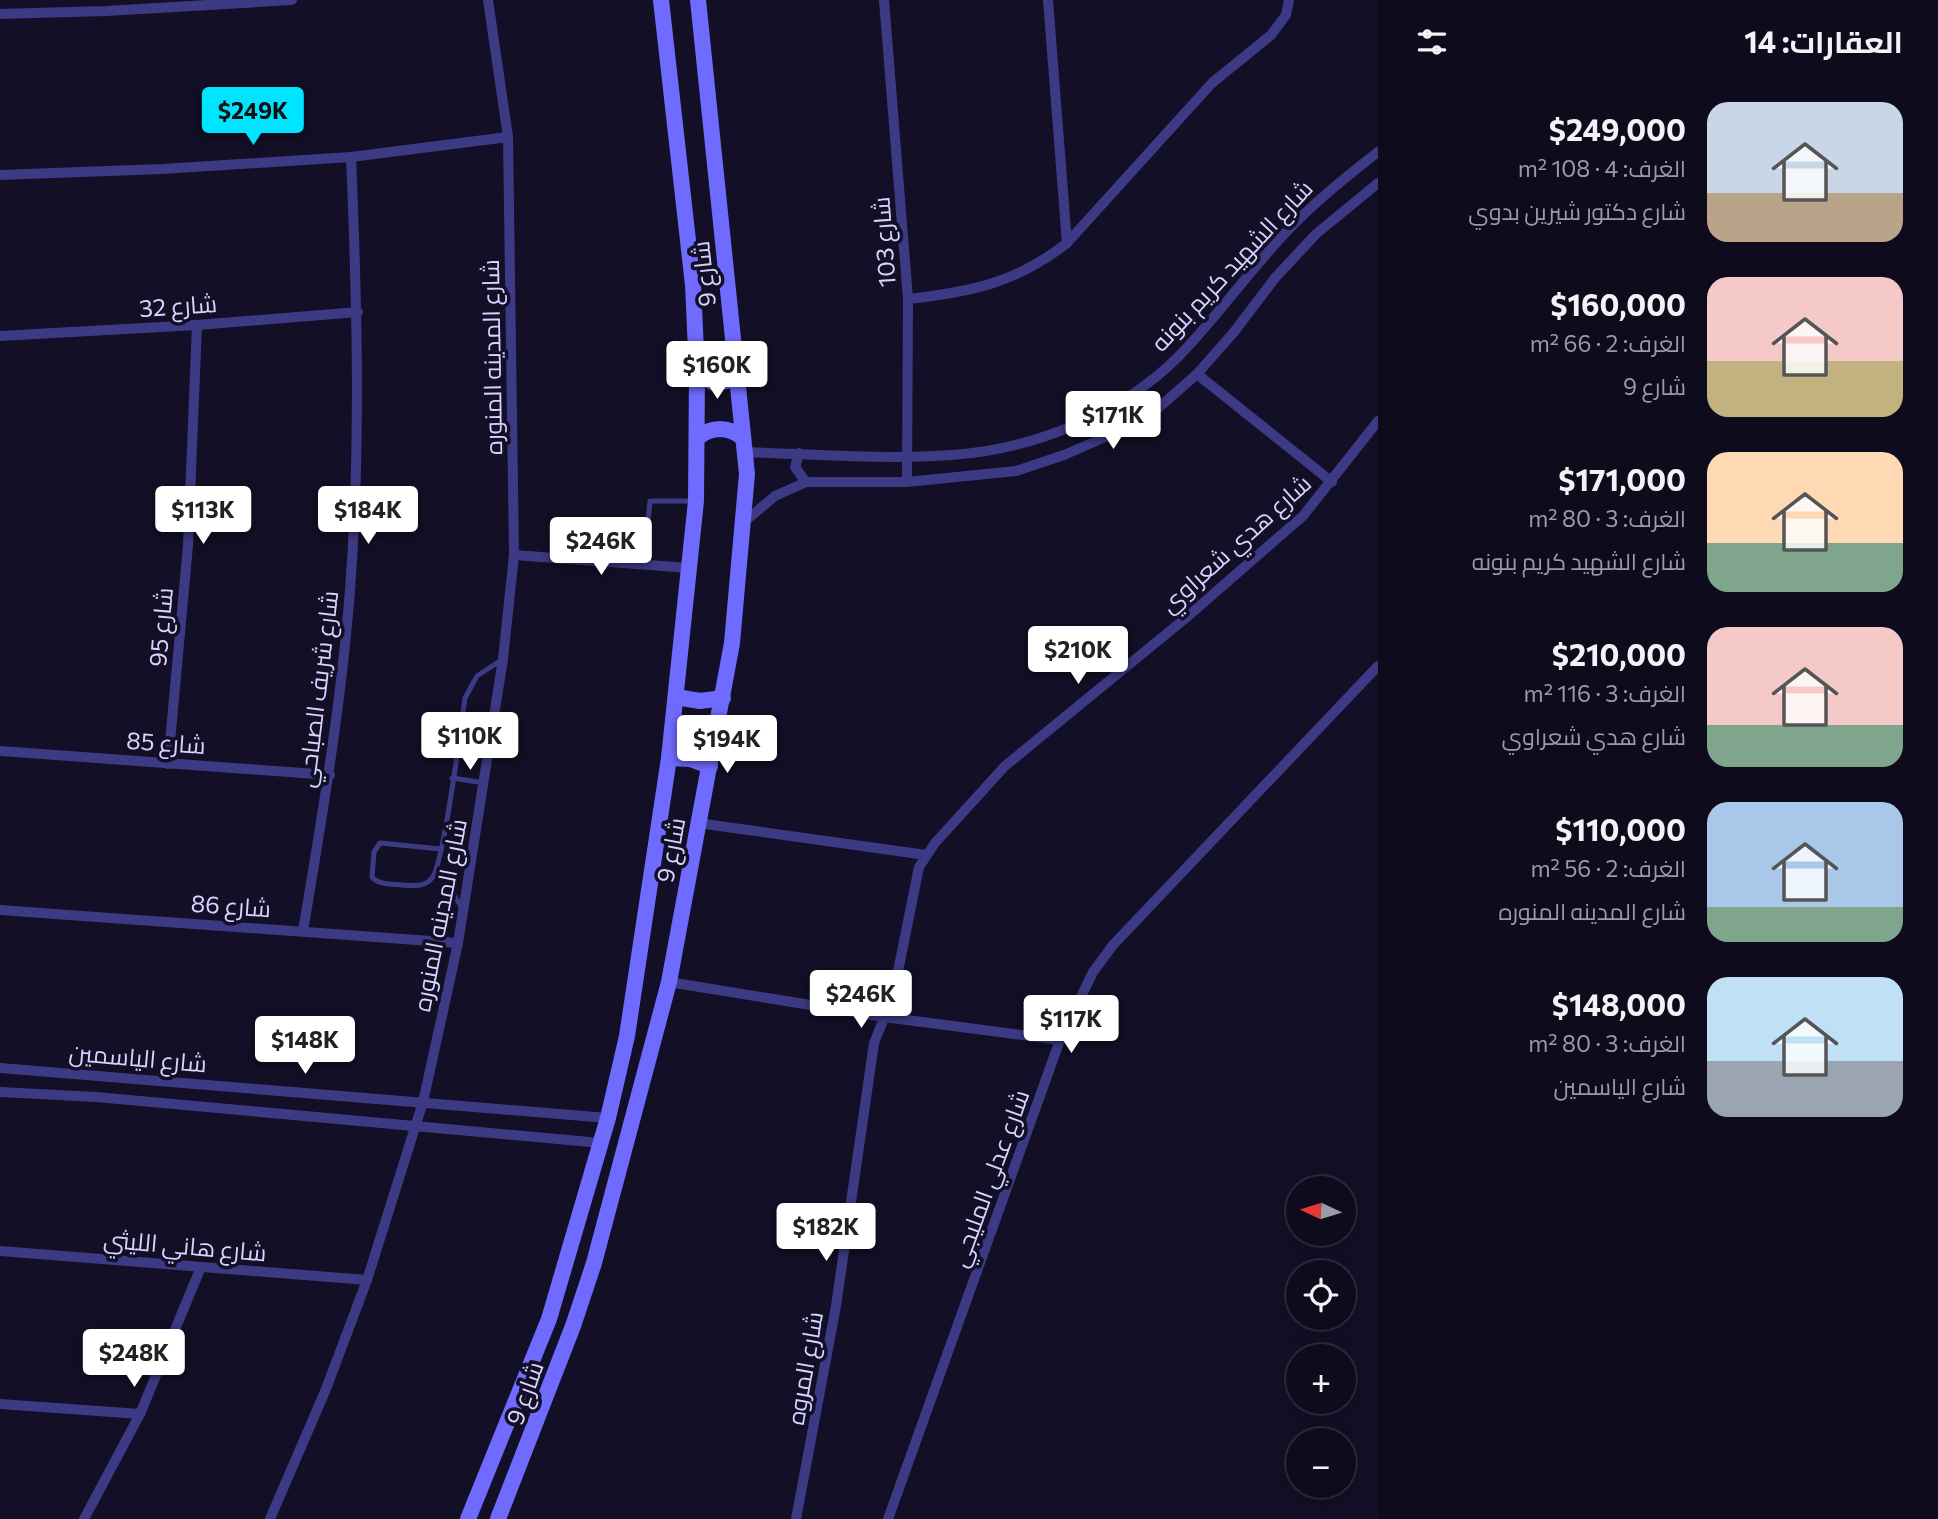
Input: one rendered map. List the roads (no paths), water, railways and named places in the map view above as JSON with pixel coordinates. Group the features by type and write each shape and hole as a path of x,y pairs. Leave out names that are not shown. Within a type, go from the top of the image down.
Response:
{"main road":[{"name":"شارع 9","path":"468,1519 549,1319 608,1118 627,1035 669,758 695,501 697,373 693,285 661,0"},
{"name":"شارع 9","path":"498,1519 573,1326 594,1263 669,982 723,698 738,589 747,474 698,0"},
{"path":"697,373 714,383 726,380 736,371"},
{"path":"697,438 709,430 724,429 743,445"},
{"path":"676,696 700,701 723,698"},
{"path":"669,758 690,759 710,766"}],"street":[{"path":"0,13 119,11 292,0"},
{"name":"شارع المدينه المنوره","path":"270,1519 326,1389 367,1280 416,1126 458,943 503,659 514,555 508,137 488,0"},
{"name":"شارع 103","path":"884,0 908,299 907,482"},
{"path":"1048,0 1067,243"},
{"path":"908,299 969,292 1012,278 1045,260 1067,243 1212,83 1271,35 1286,15 1289,0"},
{"path":"0,175 162,170 351,156 508,137"},
{"name":"شارع الشهيد كريم بنونه","path":"743,445 799,453 950,456 999,449 1100,414 1139,389 1176,359 1212,321 1289,229 1335,184 1378,152"},
{"name":"شارع شريف الصباحي","path":"303,931 330,775 350,590 358,430 358,312 351,156"},
{"name":"شارع الشهيد كريم بنونه","path":"744,522 775,496 806,482 907,482 1016,471 1064,455 1117,432 1156,410 1197,374 1234,332 1275,278 1316,234 1378,183"},
{"name":"شارع 32","path":"0,336 197,325 358,312"},
{"name":"شارع 95","path":"168,764 188,545 197,325"},
{"path":"1197,374 1332,482"},
{"name":"شارع هدي شعراوي","path":"884,1017 893,996 915,880 926,855 1005,766 1261,554 1303,516 1378,421"},
{"path":"799,453 795,467 806,482"},
{"path":"514,555 690,568"},
{"name":"شارع عدلي المليجي","path":"888,1519 1060,1040 1093,972 1113,945 1378,666"},
{"name":"شارع 85","path":"0,751 330,775"},
{"path":"698,823 926,855"},
{"name":"شارع 86","path":"0,910 458,943"},
{"path":"669,982 884,1017 1060,1040"},
{"name":"شارع المروه","path":"796,1519 836,1306 869,1070 884,1017"},
{"name":"شارع الياسمين","path":"0,1068 608,1118"},
{"path":"41,1094 44,1071"},
{"path":"96,1097 99,1075"},
{"name":"شارع الياسمين","path":"0,1092 96,1097 601,1143"},
{"name":"شارع هاني الليثي","path":"0,1251 367,1280"},
{"path":"84,1519 140,1414 201,1267"},
{"path":"0,1404 140,1414"}],"lane":[{"path":"644,564 650,501 695,501"},
{"path":"441,849 380,843 375,846 371,871 376,881 415,886 425,884 433,877 441,849 465,698 477,676 503,659"},
{"path":"452,778 485,783"},
{"path":"437,867 463,911"}]}
